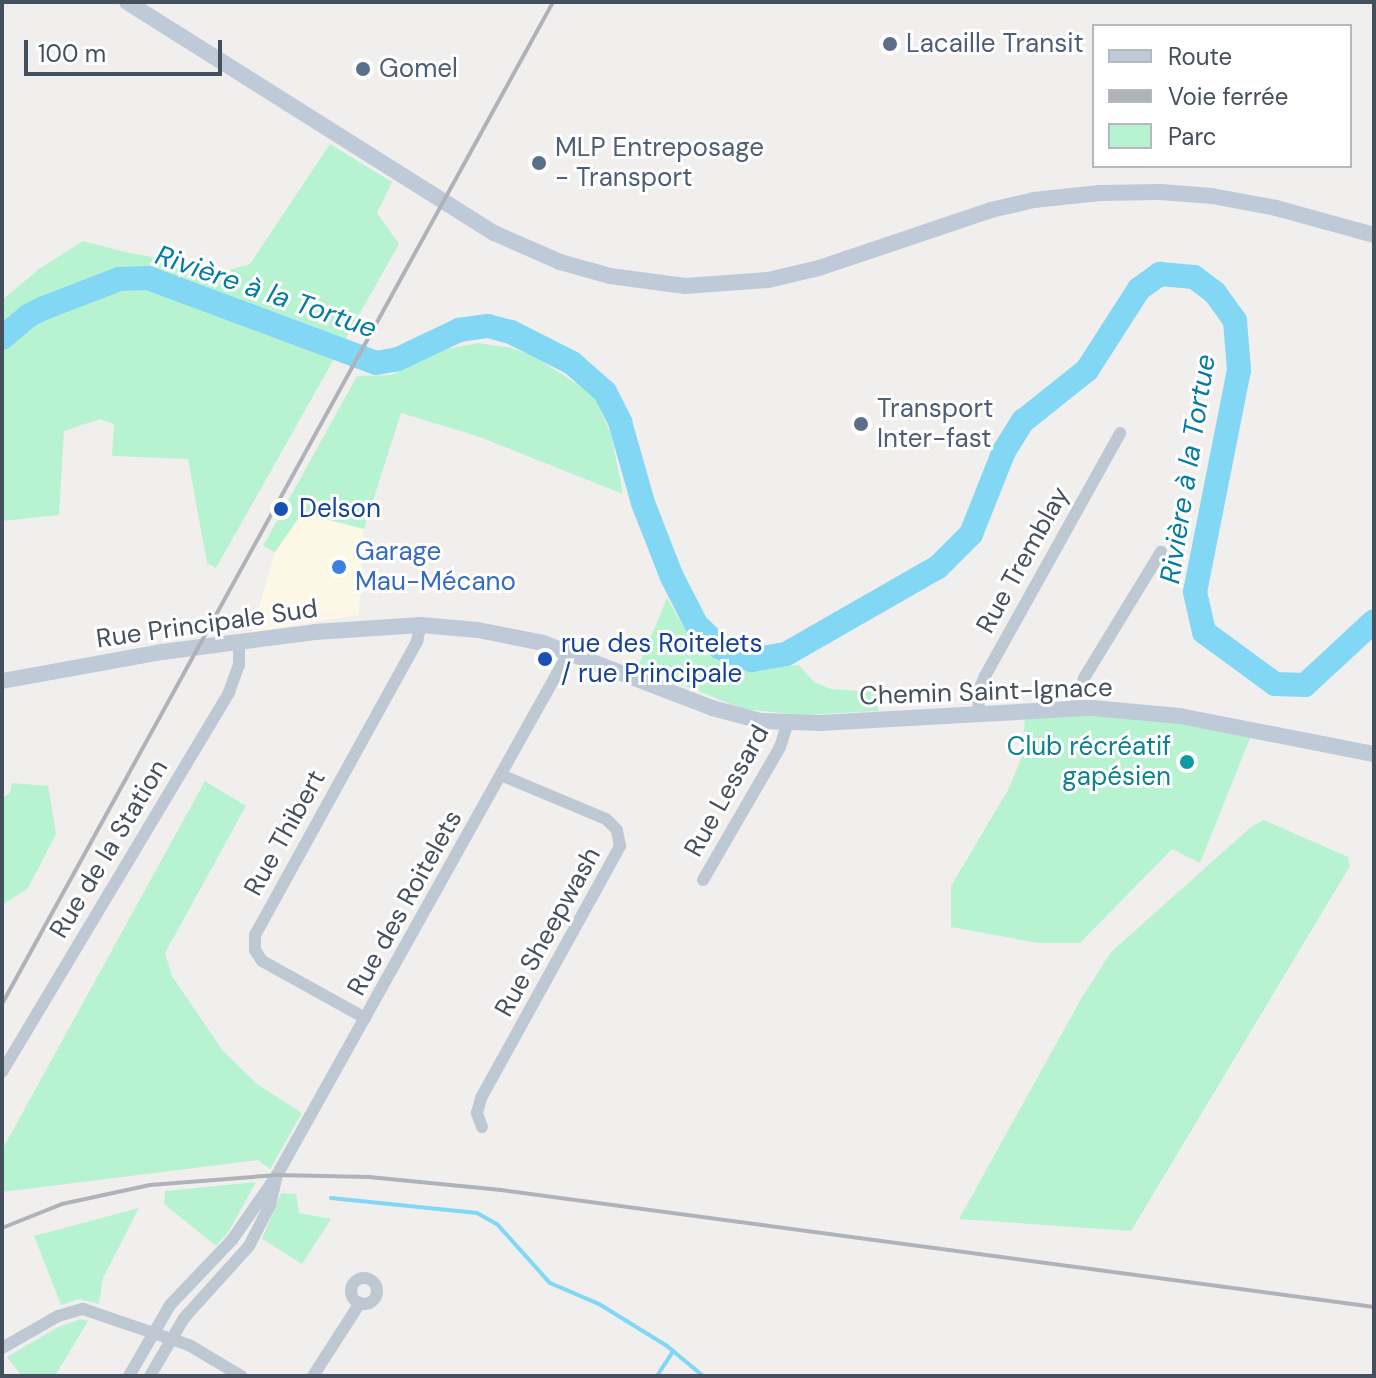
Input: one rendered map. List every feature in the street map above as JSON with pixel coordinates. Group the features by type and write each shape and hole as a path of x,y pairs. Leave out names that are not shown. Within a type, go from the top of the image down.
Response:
{"street":[{"path":"127,2 494,233 560,262 610,276 685,286 768,280 819,268 991,210 1034,200 1100,193 1160,192 1220,197 1374,235"},
{"name":"Rue Tremblay","path":"979,713 978,696 985,676 1120,433"},
{"path":"1075,708 1084,678 1161,552"},
{"name":"Rue Principale Sud","path":"2,681 162,652 333,629 421,625 501,634 569,652 724,712 788,723"},
{"name":"Rue Thibert","path":"365,1018 262,961 255,950 255,935 417,641 421,625"},
{"name":"Rue de la Station","path":"2,1072 229,692 239,665 239,643"},
{"name":"Rue des Roitelets","path":"129,1376 170,1305 238,1232 277,1175 569,652"},
{"name":"Chemin Saint-Ignace","path":"788,723 1075,708 1180,716 1374,754"},
{"name":"Rue Lessard","path":"703,880 780,747 788,723"},
{"name":"Rue Sheepwash","path":"482,1127 477,1113 481,1098 620,846 617,830 606,819 501,775"},
{"name":"Rue des Roitelets","path":"150,1376 188,1312 249,1246 270,1205 277,1175"},
{"path":"313,1376 360,1303"},
{"path":"2,1348 50,1320 78,1309 189,1345 241,1376"}],"shaded area":[{"path":"302,513 364,529 359,615 252,632 275,552"}],"green space":[{"path":"330,144 392,182 377,213 399,244 216,568 207,563 188,459 112,456 114,424 100,419 64,431 59,515 2,521 2,300 39,269 83,241 129,253 229,270 250,264"},
{"path":"478,343 512,348 535,357 594,395 611,434 623,494 480,437 401,413 364,529 302,513 275,552 263,546 357,376 391,375 447,349"},
{"path":"667,598 686,631 721,660 756,669 799,665 814,682 831,689 875,692 879,711 801,715 743,709 638,667"},
{"path":"1092,715 1180,722 1251,736 1200,863 1172,849 1080,943 1038,943 951,927 951,886 1008,790 1022,757 1025,717"},
{"path":"205,781 246,806 165,953 172,976 223,1051 257,1084 302,1113 270,1169 258,1160 2,1192 2,1150"},
{"path":"12,783 48,786 56,834 28,888 2,905 2,798 10,793"},
{"path":"1264,820 1348,857 1350,866 1131,1231 959,1219 1081,999 1111,952 1251,827"},
{"path":"256,1182 229,1231 216,1246 164,1204 165,1191"},
{"path":"281,1193 296,1194 299,1213 331,1219 302,1264 262,1239"},
{"path":"139,1208 103,1278 99,1304 79,1299 61,1305 34,1236"},
{"path":"81,1319 88,1321 55,1376 22,1376 7,1357 58,1327"}],"waterway":[{"name":"Rivière à la Tortue","path":"2,338 28,316 44,308 119,279 148,278 376,363 398,359 459,330 488,326 511,332 572,363 605,392 620,422 643,503 671,575 696,624 719,647 752,660 786,654 938,567 971,534 1004,451 1023,421 1087,370 1139,289 1160,274 1194,277 1215,293 1235,321 1239,370 1195,592 1204,632 1275,684 1305,685 1374,621"},
{"path":"331,1198 477,1213 497,1224 550,1283 599,1304 667,1346 703,1376"},
{"path":"657,1376 673,1351"}],"railway":[{"path":"2,1004 553,2"},
{"path":"2,1228 62,1204 150,1185 277,1175 369,1177 501,1190 1374,1307"}],"place":[{"name":"Lacaille Transit","path":"890,44"},
{"name":"Gomel","path":"363,69"},
{"name":"MLP Entreposage - Transport","path":"539,163"},
{"name":"Transport Inter-fast","path":"861,424"},
{"name":"Delson","path":"281,509"},
{"name":"Garage Mau-Mécano","path":"339,567"},
{"name":"rue des Roitelets / rue Principale","path":"545,659"},
{"name":"Club récréatif gapésien","path":"1187,762"}]}
